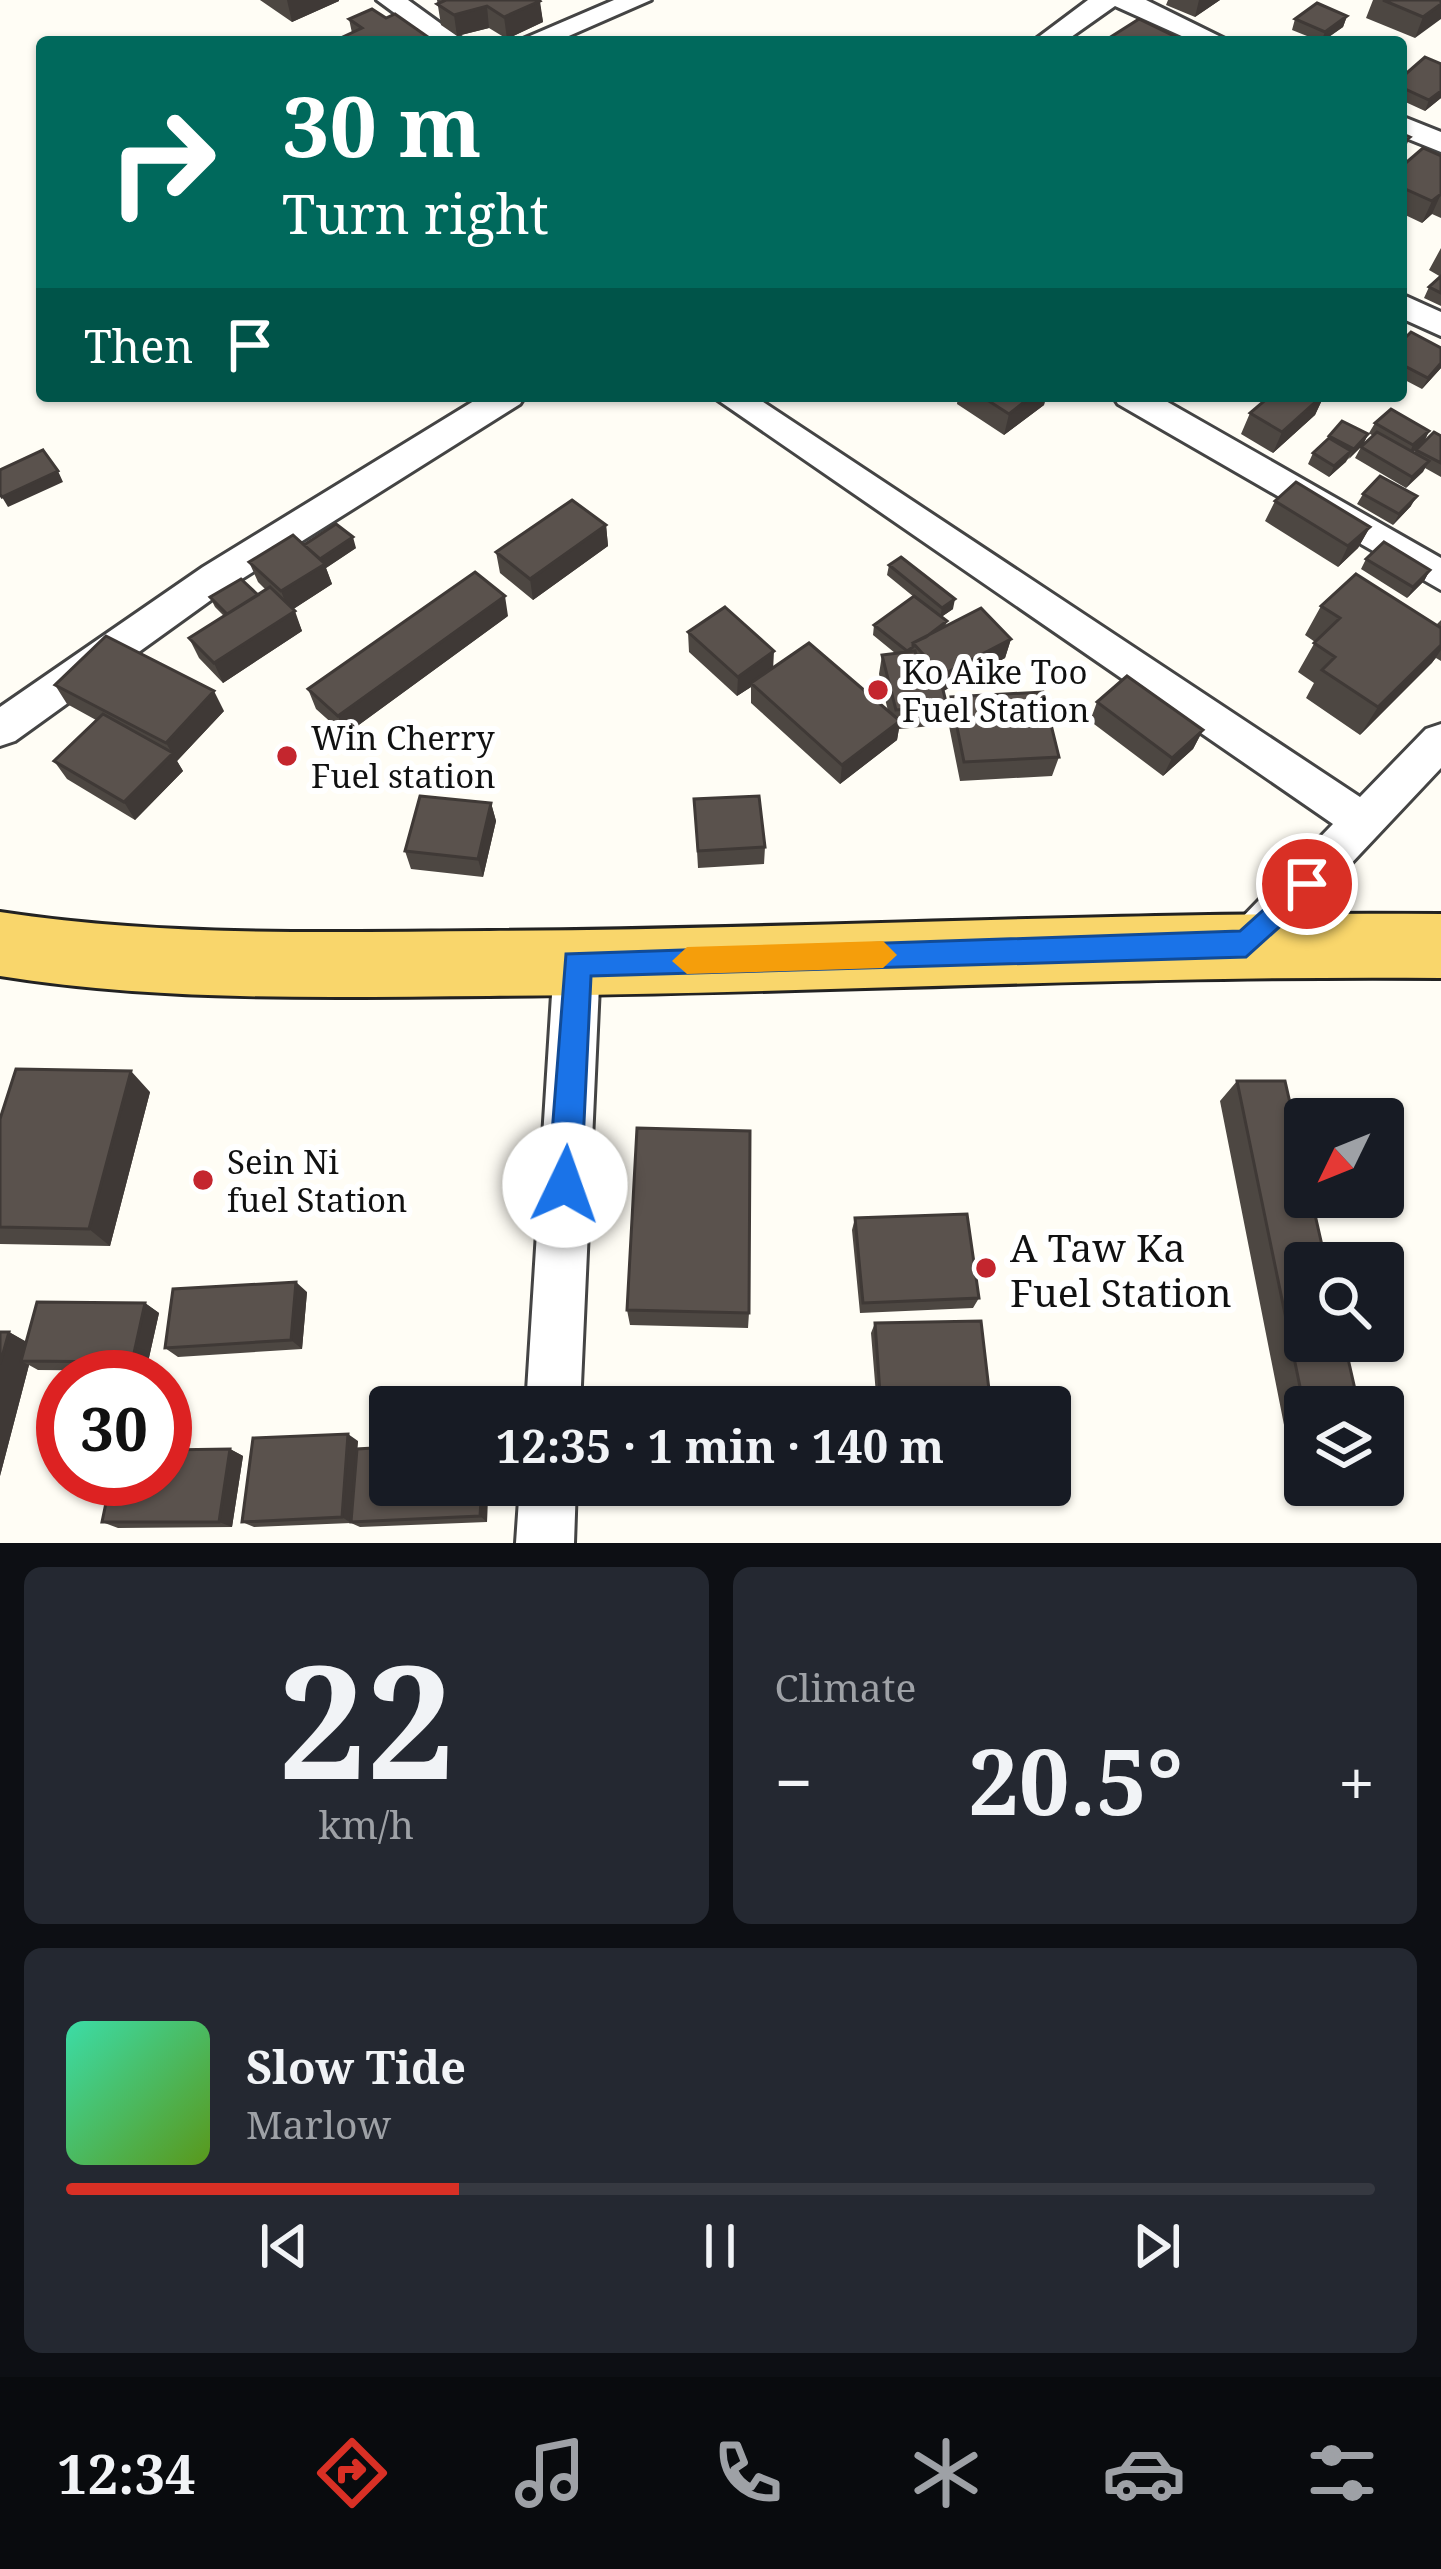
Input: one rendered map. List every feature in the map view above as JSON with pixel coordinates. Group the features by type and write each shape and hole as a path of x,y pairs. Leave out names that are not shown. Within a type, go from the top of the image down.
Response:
{"main road":[{"path":"0,944 94,959 232,965 577,963 1246,944 1441,946"}],"street":[{"path":"390,0 443,36"},
{"path":"545,36 638,0"},
{"path":"1055,36 1106,0"},
{"path":"1124,0 1204,36"},
{"path":"1407,128 1441,143"},
{"path":"1407,308 1441,326"},
{"path":"0,728 216,577 498,402"},
{"path":"738,402 1367,824"},
{"path":"1140,402 1441,576"},
{"path":"1246,944 1367,824 1441,741"},
{"path":"554,1386 577,963"},
{"path":"545,1543 547,1506"}],"building":[{"path":"442,0 540,1 504,17 487,6 454,15 437,4"},
{"path":"1383,0 1441,0 1441,4 1423,17"},
{"path":"1317,3 1347,16 1325,32 1295,19"},
{"path":"372,9 386,18 395,14 426,36 345,36 362,28 349,19"},
{"path":"1139,19 1174,36 1112,36"},
{"path":"1425,57 1441,64 1441,91 1429,100 1407,90 1407,73"},
{"path":"1423,148 1441,156 1441,194 1432,201 1407,190 1407,162"},
{"path":"1441,276 1441,293 1429,287"},
{"path":"1411,332 1441,348 1441,363 1428,378 1407,367"},
{"path":"990,402 1024,402 1009,414"},
{"path":"1263,402 1315,402 1282,432 1250,413"},
{"path":"1391,409 1429,431 1413,445 1375,423"},
{"path":"1342,421 1368,434 1354,449 1329,436"},
{"path":"1377,432 1429,461 1412,477 1361,447"},
{"path":"1434,432 1441,436 1441,463 1416,450"},
{"path":"1329,438 1351,451 1334,466 1313,453"},
{"path":"43,450 58,471 2,497 0,470"},
{"path":"1380,476 1417,496 1399,514 1363,494"},
{"path":"1296,482 1370,527 1348,546 1275,501"},
{"path":"572,500 606,525 530,579 496,552"},
{"path":"336,524 353,537 320,559 304,545"},
{"path":"293,535 325,564 281,591 249,562"},
{"path":"1384,542 1430,570 1413,587 1366,559"},
{"path":"901,557 955,599 942,608 889,565"},
{"path":"475,572 505,596 338,716 308,689"},
{"path":"1356,574 1441,628 1441,645 1378,707 1322,670 1335,657 1314,643 1340,618 1321,606"},
{"path":"241,579 258,595 227,614 210,597"},
{"path":"270,587 295,611 214,663 189,638"},
{"path":"914,596 947,621 907,651 874,625"},
{"path":"725,607 774,651 738,677 688,632"},
{"path":"981,608 1011,639 942,675 913,643"},
{"path":"106,636 214,691 166,743 55,685"},
{"path":"809,643 900,721 842,765 751,683"},
{"path":"915,651 923,680 940,678 947,706 896,710 882,655"},
{"path":"1127,676 1203,730 1172,758 1097,702"},
{"path":"1043,692 1059,757 964,762 951,697"},
{"path":"103,714 173,753 124,802 54,761"},
{"path":"420,796 491,803 478,859 405,851"},
{"path":"759,796 765,847 698,851 694,799"},
{"path":"16,1069 131,1071 89,1229 0,1227 0,1119"},
{"path":"1237,1081 1285,1081 1289,1098 1284,1098 1284,1218 1316,1218 1321,1242 1284,1242 1284,1309"},
{"path":"637,1128 750,1131 749,1313 627,1310"},
{"path":"967,1214 979,1298 863,1303 855,1218"},
{"path":"296,1282 291,1340 165,1348 173,1289"},
{"path":"37,1302 145,1303 135,1350 36,1350 36,1361 21,1361"},
{"path":"981,1321 989,1386 880,1386 875,1323"},
{"path":"0,1332 9,1332 0,1364"},
{"path":"1295,1362 1349,1362 1354,1386 1300,1386"},
{"path":"348,1434 342,1517 242,1522 253,1438"},
{"path":"369,1448 369,1506 481,1506 480,1516 351,1522 357,1449"},
{"path":"230,1449 219,1522 102,1522 105,1506 192,1506 192,1450"}],"slow traffic":[{"path":"687,961 883,955"}],"place":[{"name":"Ko Aike Too Fuel Station","path":"878,690"},
{"name":"Win Cherry Fuel station","path":"287,756"},
{"name":"Sein Ni fuel Station","path":"203,1180"},
{"name":"A Taw Ka Fuel Station","path":"986,1268"}],"route":[{"path":"565,1185 577,963 1246,944 1307,884"}]}
